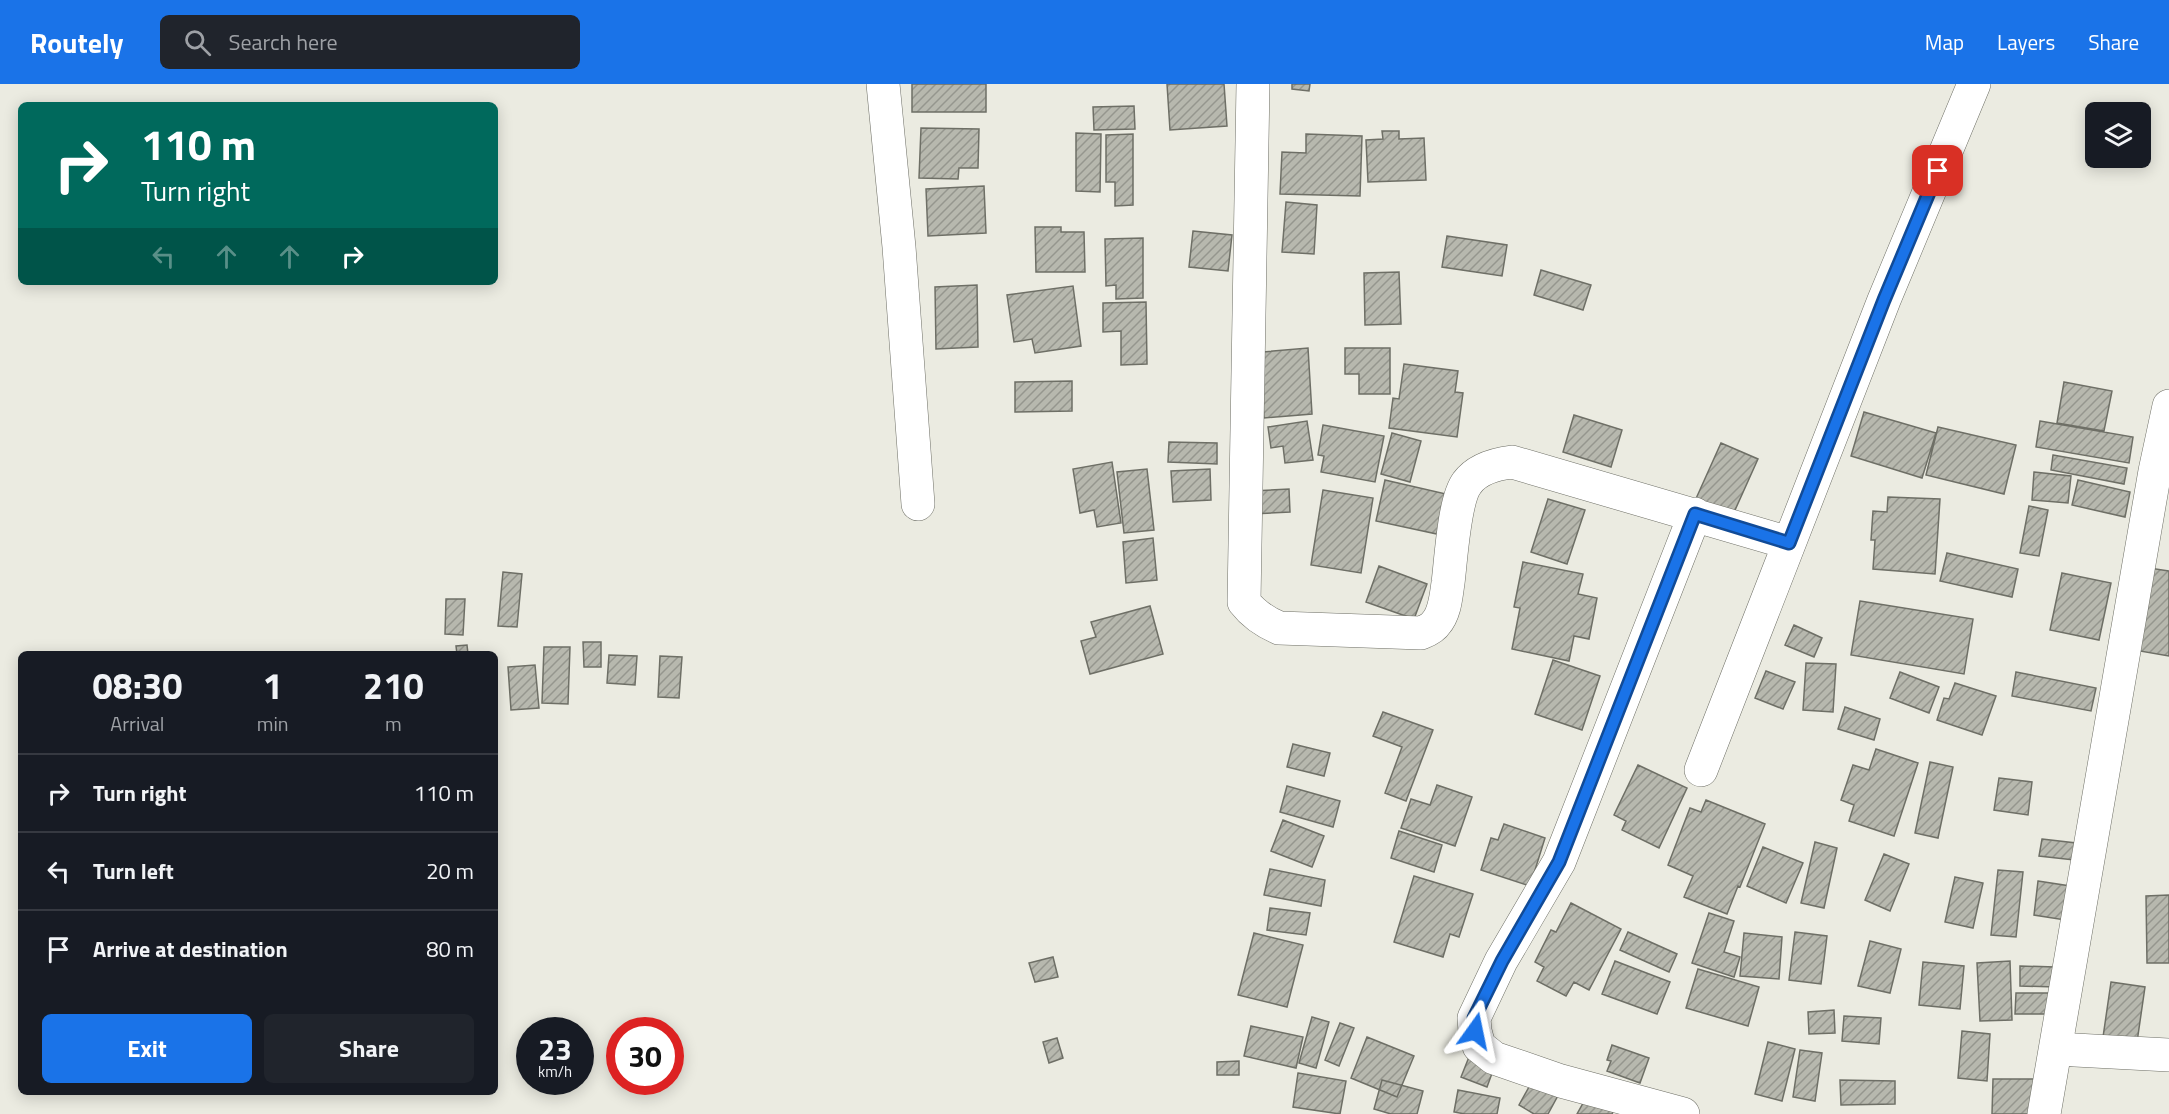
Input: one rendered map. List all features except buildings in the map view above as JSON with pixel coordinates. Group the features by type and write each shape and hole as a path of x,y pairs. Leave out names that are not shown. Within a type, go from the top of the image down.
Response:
{"street":[{"path":"883,84 899,247 918,504"},
{"path":"1253,84 1244,602 1252,613 1279,628 1421,633 1436,625 1445,600 1459,501 1467,483 1478,473 1495,464 1512,462 1789,543"},
{"path":"1701,770 1884,300 1974,84"},
{"path":"2044,1114 2155,471 2169,406"},
{"path":"1683,1114 1561,1081 1494,1058 1479,1046 1474,1018 1502,961 1559,862 1695,514"},
{"path":"2056,1049 2169,1054"}],"route":[{"path":"1475,1031 1474,1018 1502,961 1559,862 1695,514 1789,543 1884,300 1938,171"}]}
